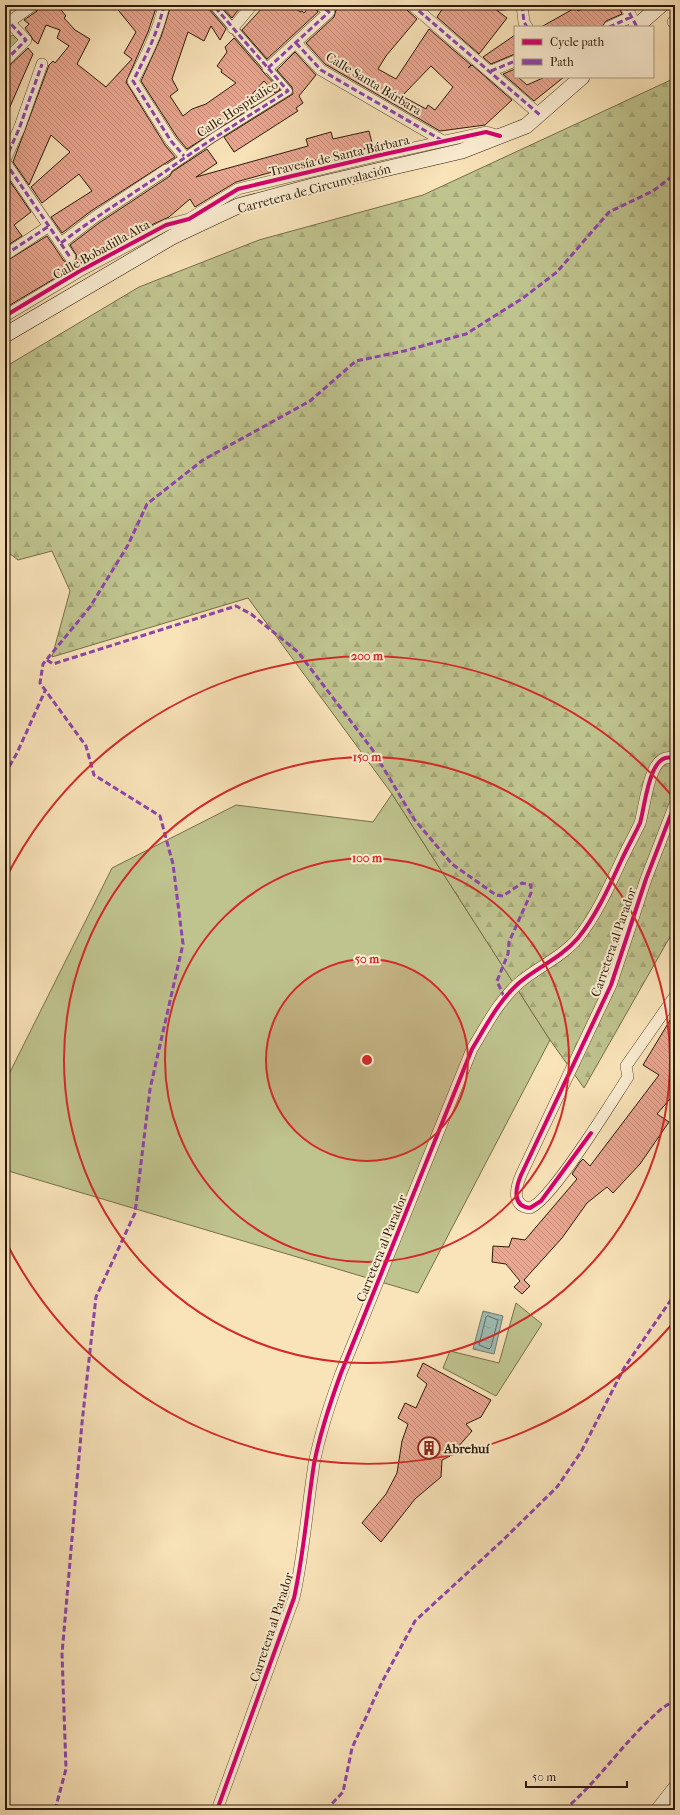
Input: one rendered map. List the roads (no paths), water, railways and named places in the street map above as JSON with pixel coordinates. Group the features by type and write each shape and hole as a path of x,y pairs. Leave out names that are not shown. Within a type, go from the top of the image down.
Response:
{"main road":[{"path":"635,23 661,5"},
{"name":"Carretera de Circunvalación","path":"5,335 172,237 238,206 316,185 462,151 526,126 581,78"}],"street":[{"path":"5,61 26,40 7,23 32,5"},
{"path":"164,5 159,26 147,56 133,81 170,142 184,156"},
{"name":"Calle Hospitalico","path":"166,170 184,156 288,91 213,5"},
{"path":"233,28 252,5"},
{"path":"268,68 329,12 320,5"},
{"path":"412,5 491,71 540,115"},
{"path":"522,5 524,22 526,26"},
{"path":"616,26 635,23 625,5"},
{"name":"Calle Santa Bárbara","path":"296,43 321,70 443,141"},
{"path":"491,71 514,61"},
{"path":"5,161 19,129 42,64"},
{"name":"Travesía de Santa Bárbara","path":"189,219 238,189 486,132 500,136"},
{"name":"Calle Bobadilla Alta","path":"5,161 70,257"},
{"path":"61,243 95,217 166,170"},
{"name":"Calle Bobadilla Alta","path":"5,316 78,272 166,225 189,219"},
{"path":"5,255 49,226"},
{"name":"Carretera al Parador","path":"217,1810 294,1598 301,1563 314,1464 324,1420 341,1373 472,1049 496,1009 520,982 549,962 577,938 607,892 640,821 651,774 656,765 664,758 671,757 675,759"},
{"name":"Carretera al Parador","path":"675,804 646,879 612,985 521,1174 516,1192 516,1198 520,1204 530,1208 536,1205 554,1184 591,1133 628,1077 626,1066 675,996"},
{"path":"657,1810 675,1787"}],"water":[{"path":"483,1311 503,1316 494,1354 473,1349"}],"place":[{"name":"Abrehuí","path":"429,1448"}]}
